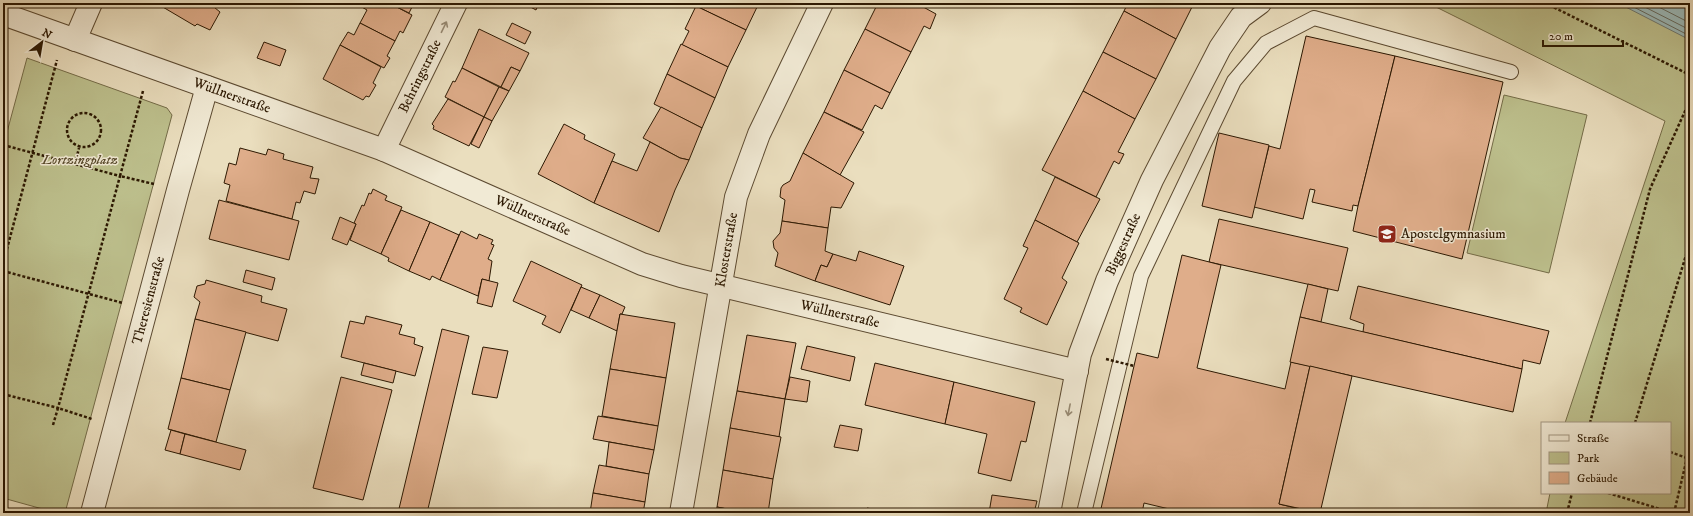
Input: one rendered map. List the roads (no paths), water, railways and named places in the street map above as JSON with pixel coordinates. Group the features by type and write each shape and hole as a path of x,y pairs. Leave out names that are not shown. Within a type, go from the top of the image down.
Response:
{"street":[{"path":"69,38 92,3"},
{"name":"Behringstraße","path":"384,150 456,3"},
{"name":"Klosterstraße","path":"681,513 736,197 759,134 822,3"},
{"name":"Biggestraße","path":"1049,513 1080,354 1107,281 1152,180 1220,48 1241,17 1260,3"},
{"name":"Wüllnerstraße","path":"3,14 384,150 642,264 681,276 720,284 1077,371"},
{"name":"Theresienstraße","path":"92,513 207,87"}],"lane":[{"path":"1084,513 1141,276 1234,81 1266,43 1314,18 1511,72"}],"water":[{"path":"1618,3 1690,3 1690,40"}],"place":[{"name":"Apostelgymnasium","path":"1387,234"}],"park label":[{"name":"Lortzingplatz","path":"80,160"}]}
